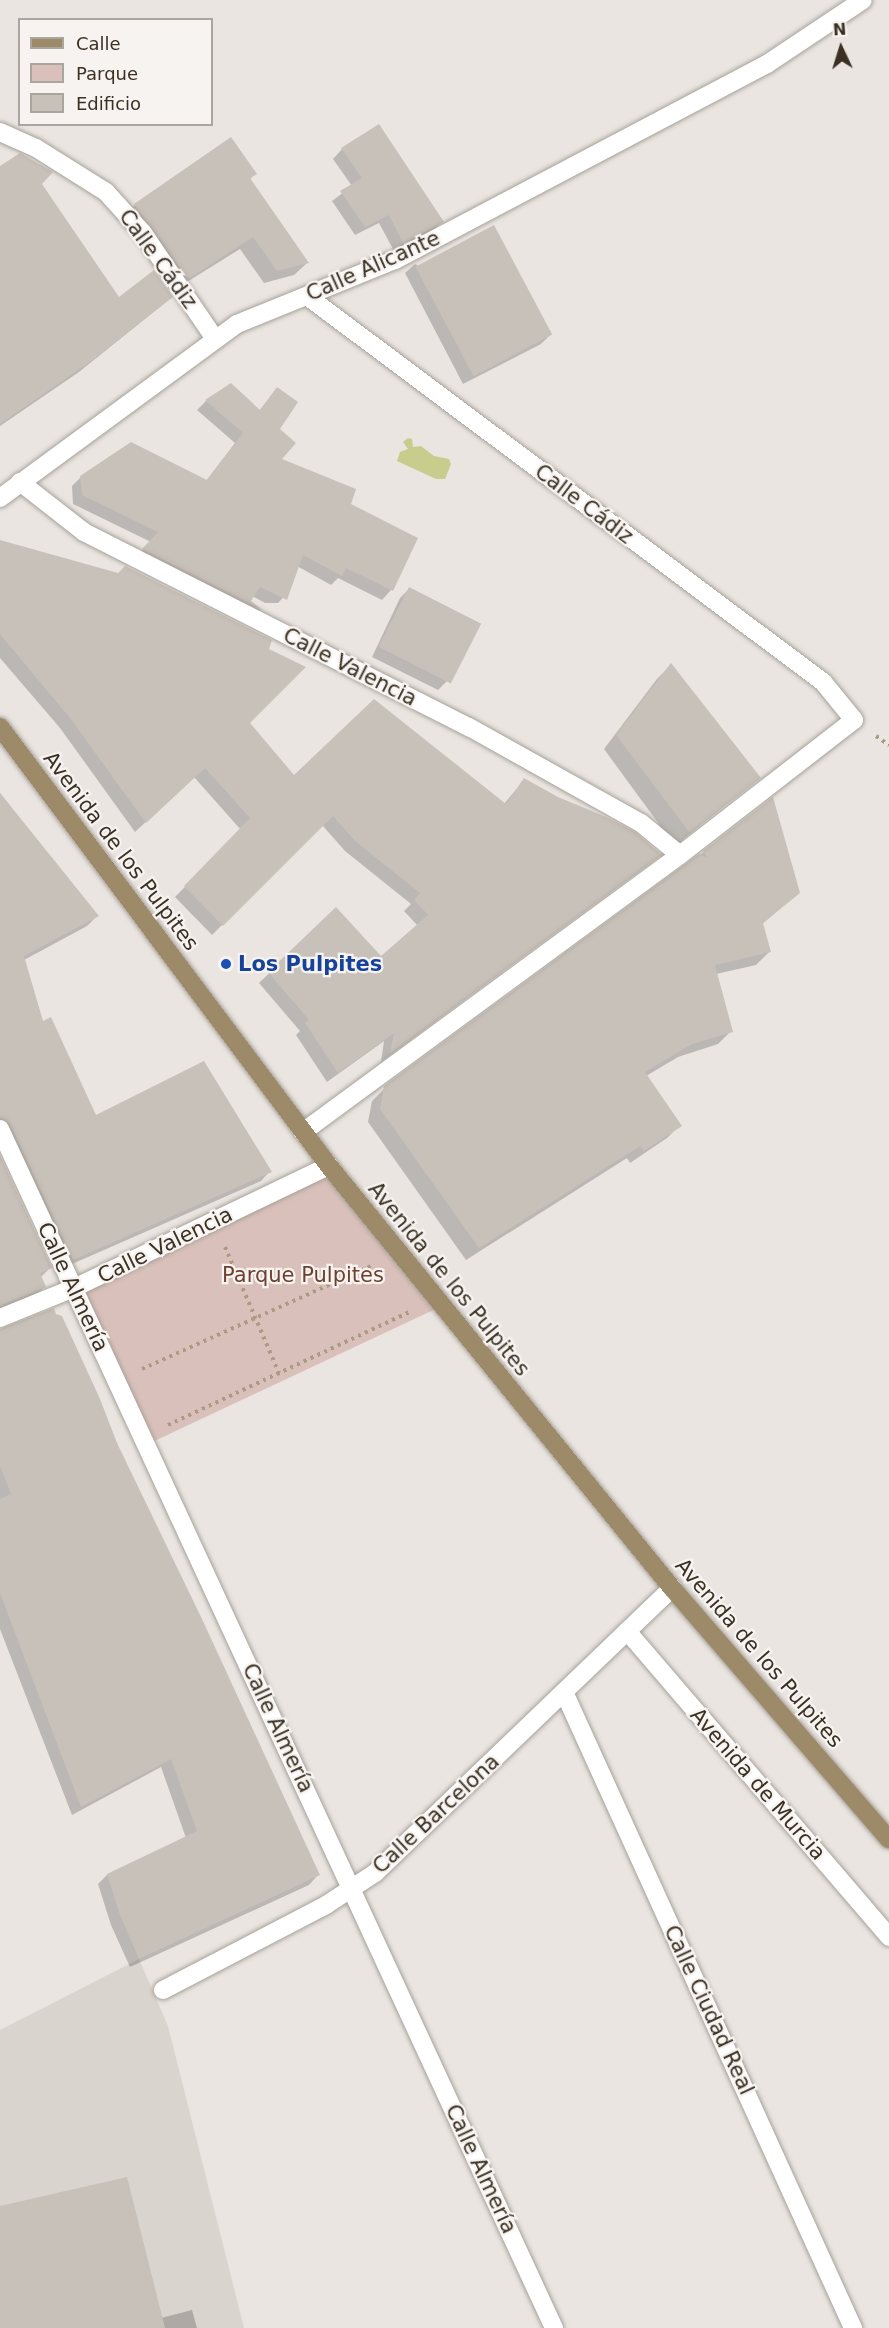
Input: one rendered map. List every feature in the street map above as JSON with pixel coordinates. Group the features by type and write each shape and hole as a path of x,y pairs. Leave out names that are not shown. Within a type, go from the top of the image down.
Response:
{"main road":[{"name":"Avenida de los Pulpites","path":"0,727 329,1166 672,1588 889,1839"}],"street":[{"name":"Calle Alicante","path":"0,498 237,324 395,260 766,64 863,0"},
{"name":"Calle Cádiz","path":"0,132 36,148 106,192 143,233 215,339"},
{"name":"Calle Cádiz","path":"307,296 822,682 854,720 680,855"},
{"name":"Calle Valencia","path":"20,482 84,532 469,727 641,823 680,855"},
{"path":"303,1132 680,855"},
{"name":"Calle Almería","path":"0,1129 554,2328"},
{"name":"Calle Valencia","path":"0,1318 74,1288 329,1166"},
{"name":"Calle Barcelona","path":"164,1990 353,1889 375,1874 672,1588"},
{"name":"Avenida de Murcia","path":"627,1632 889,1937"},
{"name":"Calle Ciudad Real","path":"564,1692 853,2328"}],"path":[{"path":"214,1221 279,1373"},
{"path":"116,1380 400,1253"},
{"path":"143,1437 436,1299"}],"shaded area":[{"path":"408,438 412,439 413,447 421,446 434,456 449,459 451,464 445,479 436,479 397,461 400,452 408,449 403,442"},
{"path":"139,1959 168,2026 244,2328 0,2328 0,2030"}],"green space":[{"name":"Parque Pulpites","path":"329,1166 442,1306 146,1445 74,1288"}],"building":[{"path":"379,124 444,222 403,243 389,215 365,227 340,191 362,178 341,148"},
{"path":"231,137 257,174 250,178 309,263 277,271 253,237 188,279 134,204"},
{"path":"20,153 53,172 42,184 119,297 154,270 173,297 94,359 0,424 0,166"},
{"path":"494,225 552,334 474,376 415,267"},
{"path":"231,383 260,410 277,387 298,402 280,429 296,443 282,459 356,489 351,504 418,538 393,591 346,568 342,576 303,555 287,600 260,587 251,601 263,610 142,549 158,532 82,495 80,476 131,442 207,480 243,433 205,400"},
{"path":"0,540 118,573 125,566 272,640 269,649 306,667 250,723 294,775 374,699 506,804 524,778 558,797 635,832 662,855 390,1054 394,1033 338,1073 305,1023 309,1020 268,972 336,907 381,956 428,915 414,900 420,893 355,841 333,816 223,926 184,886 250,818 205,768 146,823 70,718 0,634"},
{"path":"409,587 481,624 451,683 379,647"},
{"path":"671,663 761,778 690,833 616,735"},
{"path":"0,793 99,916 24,956 43,1021 51,1017 96,1115 204,1061 272,1172 73,1260 10,1124 0,1118"},
{"path":"773,797 800,893 763,923 771,952 715,965 733,1032 692,1044 645,1072 682,1126 644,1151 640,1146 479,1248 380,1109 384,1086 699,854 708,858 703,851"},
{"path":"0,1156 52,1268 40,1273 46,1287 0,1306"},
{"path":"54,1308 56,1314 62,1316 100,1399 117,1443 202,1619 320,1875 139,1959 120,1915 107,1874 197,1831 171,1759 81,1807 0,1593 0,1499 11,1494 0,1466 0,1329"},
{"path":"127,2177 165,2328 0,2328 0,2206"}],"place":[{"name":"Los Pulpites","path":"226,964"}]}
